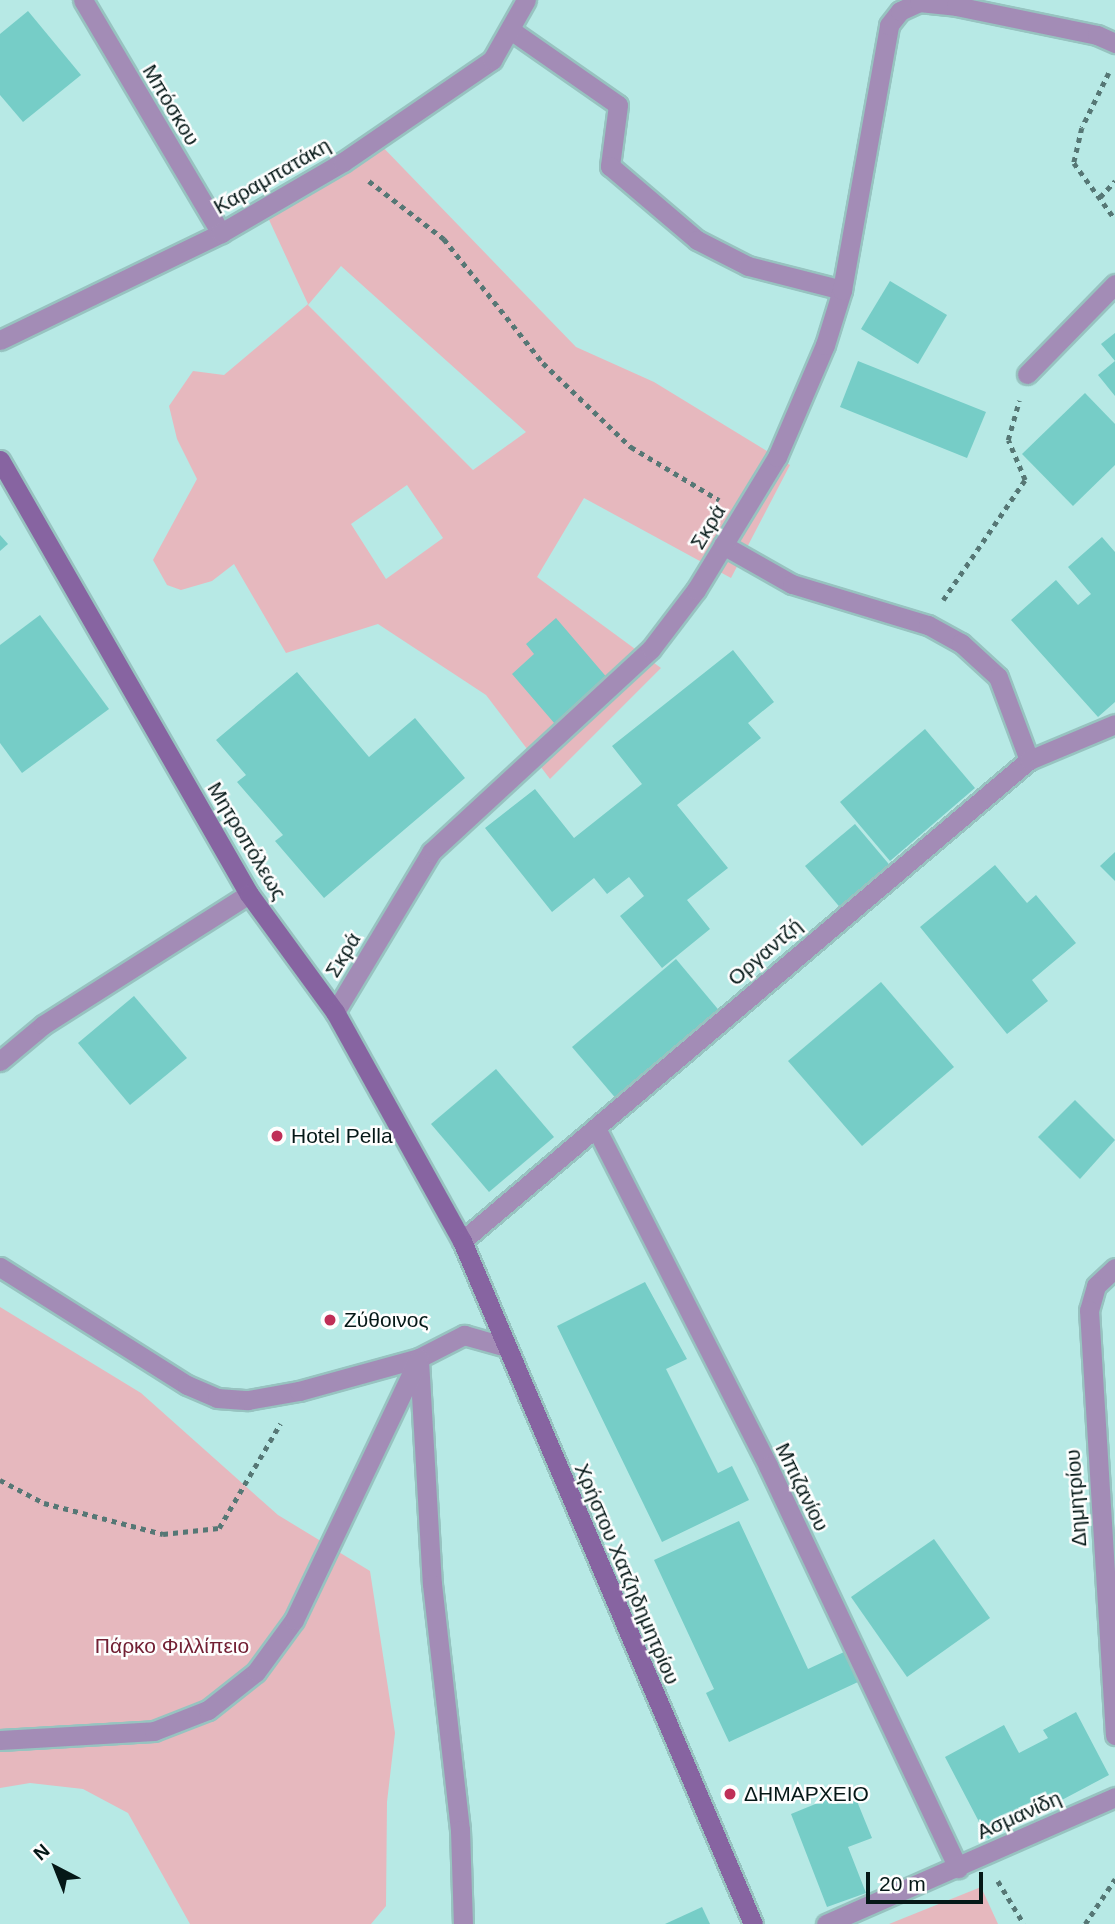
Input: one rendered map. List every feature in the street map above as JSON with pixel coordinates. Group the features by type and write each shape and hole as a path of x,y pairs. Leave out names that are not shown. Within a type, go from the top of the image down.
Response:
{"main road":[{"name":"Μητροπόλεως","path":"0,460 249,894 335,1012 462,1241"},
{"name":"Χρήστου Χατζηδημητρίου","path":"462,1241 503,1346 753,1924"}],"street":[{"name":"Μπόσκου","path":"83,0 221,233"},
{"name":"Καραμπατάκη","path":"0,340 221,233 343,162 471,77 492,60 512,31 526,0"},
{"name":"Σκρά","path":"335,1012 431,852 651,649 696,590 777,457 825,345 842,290 889,25 900,11 919,2 956,6 1097,35 1115,43"},
{"path":"512,31 618,105 610,166 697,240 748,266 842,290"},
{"path":"1027,373 1115,284"},
{"path":"723,545 792,583 928,625 961,643 998,677 1029,760"},
{"name":"Οργαντζή","path":"462,1241 597,1130 1029,760 1115,723"},
{"path":"0,1061 43,1025 249,894"},
{"name":"Μπιζανίου","path":"597,1130 768,1466 958,1868"},
{"path":"0,1267 187,1385 217,1398 248,1400 299,1391 419,1358 464,1335 503,1346"},
{"name":"Δημητρίου","path":"1115,1268 1096,1286 1089,1310 1115,1735"},
{"path":"0,1740 154,1731 208,1710 256,1672 294,1620 419,1358"},
{"path":"419,1358 432,1584 460,1830 463,1924"},
{"name":"Ασμανίδη","path":"826,1924 1115,1797"}],"path":[{"path":"1115,59 1075,148 1074,163 1080,177 1100,197 1115,219"},
{"path":"343,162 444,239 543,363 631,447 742,514"},
{"path":"1100,197 1115,181"},
{"path":"928,625 1025,480 1008,440 1027,373"},
{"path":"0,1480 44,1503 163,1534 219,1528 299,1391"},
{"path":"983,1856 1024,1924"},
{"path":"1085,1924 1115,1879"}],"green space":[{"path":"375,139 576,347 654,382 790,465 731,578 584,498 537,577 661,668 550,779 486,695 378,624 286,653 234,564 212,581 181,590 167,585 153,560 197,479 177,439 169,406 193,371 224,375 308,304 264,209","holes":["341,266 526,432 473,470 308,305","407,485 443,538 386,579 351,524"]},
{"name":"Πάρκο Φιλλίπειο","path":"0,1307 141,1393 278,1515 370,1571 395,1733 387,1802 386,1906 371,1924 190,1924 128,1813 83,1789 30,1783 0,1788"},
{"path":"981,1887 998,1924 889,1924"}],"building":[{"path":"28,11 81,75 23,122 0,95 0,34"},
{"path":"890,281 947,315 918,364 861,329"},
{"path":"1115,333 1115,361 1101,344"},
{"path":"858,361 986,412 967,458 840,407"},
{"path":"1115,361 1115,396 1098,375"},
{"path":"1085,393 1115,424 1115,465 1073,506 1022,454"},
{"path":"0,535 8,544 0,551"},
{"path":"1102,537 1115,552 1115,702 1098,717 1011,620 1056,580 1078,605 1091,594 1068,567"},
{"path":"40,615 109,709 22,773 0,743 0,645"},
{"path":"556,618 609,680 555,724 512,674 534,654 526,644"},
{"path":"733,650 774,702 748,723 761,738 677,805 728,868 687,900 710,929 662,968 620,916 644,896 629,877 607,894 594,878 552,912 485,828 535,789 574,838 642,784 612,746"},
{"path":"297,672 369,757 415,718 465,778 324,898 275,841 283,835 237,782 246,775 216,740"},
{"path":"925,729 975,788 890,861 840,802"},
{"path":"855,824 893,869 843,911 805,866"},
{"path":"1115,852 1115,881 1100,866"},
{"path":"995,865 1027,903 1036,895 1076,943 1032,980 1048,1001 1007,1034 920,927"},
{"path":"676,959 722,1014 618,1101 572,1047"},
{"path":"881,982 954,1067 862,1146 788,1061"},
{"path":"134,996 187,1058 130,1105 78,1043"},
{"path":"496,1069 554,1137 489,1192 431,1124"},
{"path":"1075,1100 1115,1140 1080,1179 1038,1137"},
{"path":"645,1282 687,1359 666,1369 718,1473 732,1466 749,1500 662,1542 557,1326"},
{"path":"739,1521 808,1669 844,1652 858,1682 729,1742 706,1693 714,1689 654,1560"},
{"path":"934,1539 990,1618 907,1677 851,1597"},
{"path":"1076,1712 1109,1775 988,1839 945,1757 1004,1725 1019,1753 1048,1738 1043,1730"},
{"path":"852,1789 872,1838 848,1847 866,1893 827,1907 791,1814"},
{"path":"702,1907 710,1924 665,1924"}],"place":[{"name":"Hotel Pella","path":"277,1136"},
{"name":"Ζύθοινος","path":"330,1320"},
{"name":"ΔΗΜΑΡΧΕΙΟ","path":"730,1794"}]}
